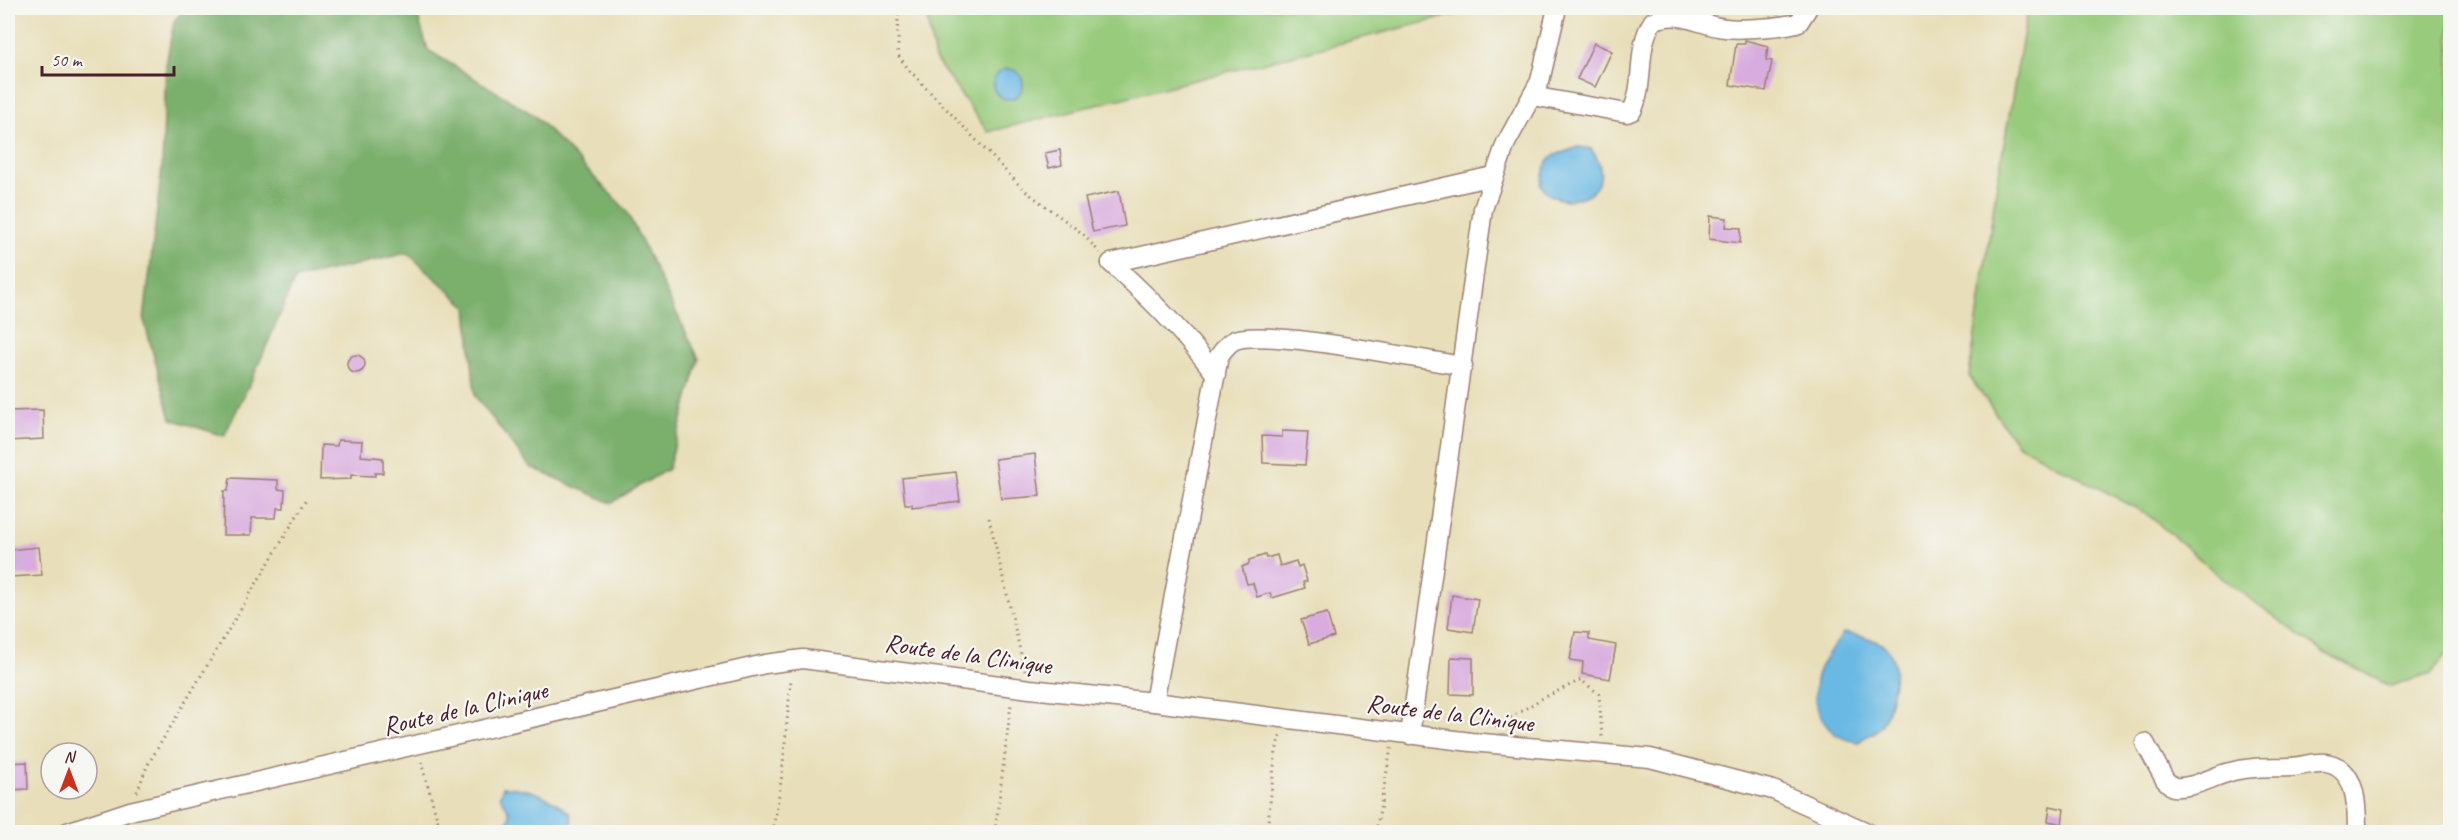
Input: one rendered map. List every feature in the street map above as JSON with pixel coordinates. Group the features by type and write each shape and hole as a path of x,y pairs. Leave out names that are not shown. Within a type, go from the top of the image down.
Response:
{"street":[{"path":"1402,733 1462,366 1483,209 1506,143 1532,96 1545,64 1557,8"},
{"path":"1532,96 1627,113 1632,111 1636,104 1640,61 1647,30 1653,21 1675,15 1726,29 1781,27 1799,22 1808,8"},
{"path":"1111,263 1493,176"},
{"path":"1111,263 1157,305 1192,343 1216,375"},
{"path":"1154,702 1219,356 1226,346 1236,339 1290,339 1462,366"},
{"name":"Route de la Clinique","path":"67,832 130,811 792,659 827,660 1022,688 1154,702 1471,742 1532,749 1605,752 1675,762 1773,790 1867,832"},
{"path":"2145,742 2165,780 2173,787 2192,786 2247,768 2290,767 2325,762 2337,767 2348,777 2353,789 2357,832"}],"path":[{"path":"898,8 898,55 909,70 1023,190 1083,234 1111,263"},
{"path":"130,811 147,766 307,499"},
{"path":"989,518 1022,688 995,832"},
{"path":"773,832 782,775 792,659"},
{"path":"1471,742 1541,699 1581,680 1599,694 1599,723 1605,752"},
{"path":"1267,832 1275,757 1284,718"},
{"path":"1376,832 1402,733"},
{"path":"415,746 441,832"}],"green space":[{"path":"186,8 415,8 428,50 534,115 626,210 699,359 668,469 611,503 530,467 475,396 467,307 407,253 295,279 255,373 224,436 171,419 144,320 162,167 166,65 174,21"},
{"path":"925,8 1481,8 988,132 935,59"},
{"path":"2028,8 2450,8 2450,649 2431,674 2390,686 2323,652 2222,578 2147,514 2017,444 1969,376 1997,184"}],"water":[{"path":"1008,69 1019,73 1023,84 1019,95 1008,99 997,95 993,84 997,73"},
{"path":"1578,147 1591,149 1599,165 1600,178 1595,189 1585,196 1573,199 1561,199 1549,194 1541,185 1548,161 1555,155"},
{"path":"1843,633 1879,642 1891,655 1894,665 1892,693 1884,721 1876,731 1859,742 1836,734 1828,727 1817,708 1815,696 1815,685 1820,667"},
{"path":"503,787 531,791 555,802 570,813 574,832 497,832 510,814 500,796"}],"building":[{"path":"1745,40 1768,46 1766,60 1772,61 1766,91 1730,85 1736,44 1745,44"},
{"path":"1594,43 1612,51 1595,87 1577,79"},
{"path":"1060,150 1062,165 1049,168 1045,153"},
{"path":"1119,191 1125,226 1093,232 1085,198"},
{"path":"1710,216 1727,218 1726,227 1741,228 1740,243 1709,239"},
{"path":"352,355 360,355 365,360 363,371 352,373 347,368 347,360"},
{"path":"43,410 44,439 8,441 8,411"},
{"path":"1282,431 1308,432 1305,465 1263,463 1262,436 1282,437"},
{"path":"338,440 362,441 361,456 383,458 383,473 375,473 375,476 351,475 351,479 320,480 321,445 337,446"},
{"path":"1035,454 1040,496 1001,499 995,459"},
{"path":"956,472 960,501 912,507 912,504 905,504 902,478"},
{"path":"230,478 278,480 278,489 285,490 284,508 277,508 276,518 252,518 251,535 223,535 224,491 228,491"},
{"path":"39,547 42,575 10,577 8,550"},
{"path":"1265,555 1266,558 1277,555 1280,566 1296,561 1298,567 1302,565 1307,581 1303,582 1305,588 1272,598 1270,593 1257,597 1253,583 1247,584 1242,567 1249,564 1249,560"},
{"path":"1452,595 1478,599 1473,632 1448,628"},
{"path":"1327,613 1334,637 1309,644 1301,620"},
{"path":"1575,632 1589,633 1589,640 1616,645 1610,679 1582,674 1583,662 1570,660"},
{"path":"1451,657 1473,658 1473,695 1450,694"},
{"path":"27,762 28,789 8,790 8,763"},
{"path":"2050,806 2064,809 2062,824 2048,821"}]}
